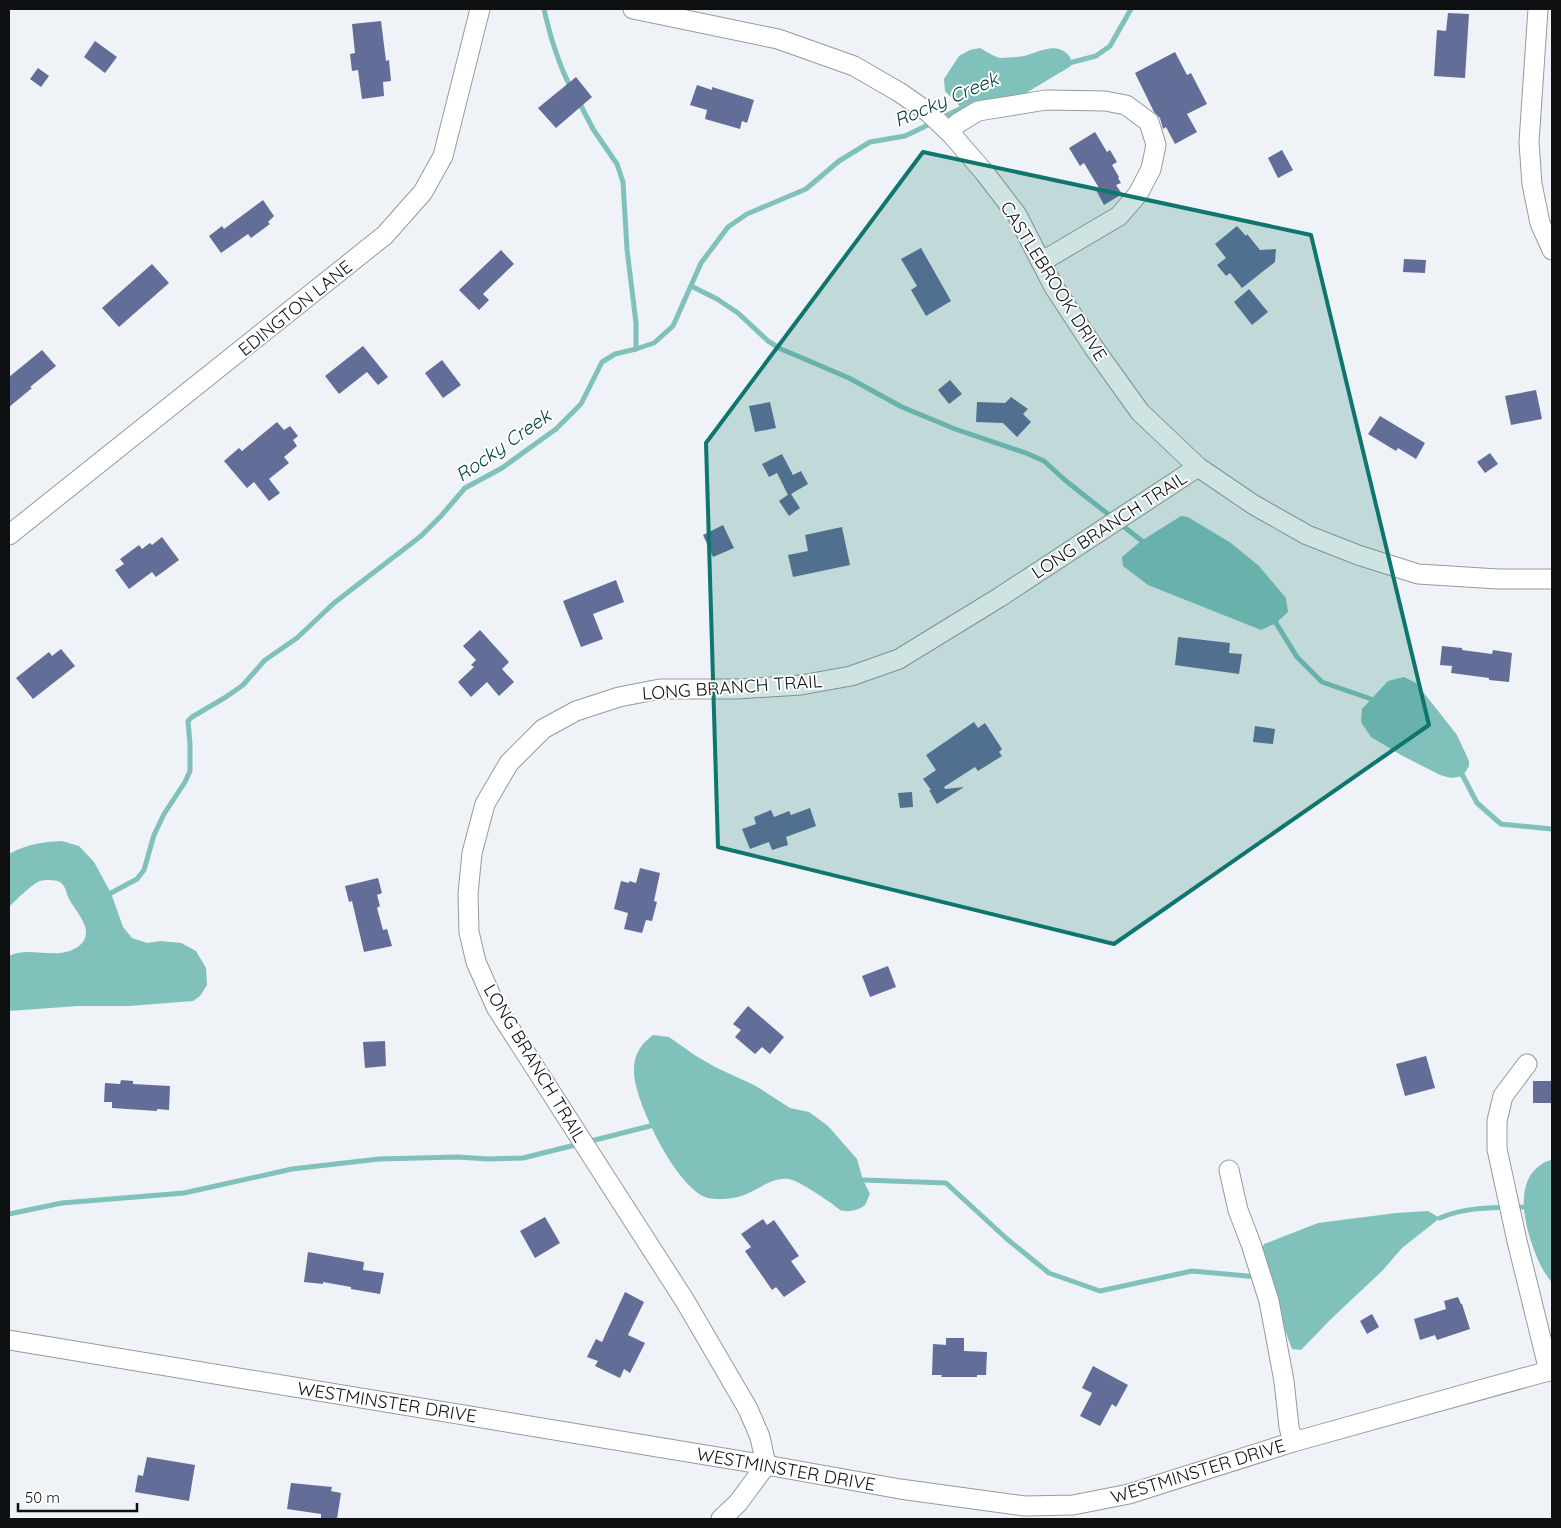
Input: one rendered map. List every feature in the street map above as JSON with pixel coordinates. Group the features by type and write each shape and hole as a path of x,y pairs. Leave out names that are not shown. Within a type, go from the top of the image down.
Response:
{"street":[{"name":"EDINGTON LANE","path":"9,535 385,235 423,192 443,156 480,9"},
{"name":"CASTLEBROOK DRIVE","path":"633,9 778,39 854,66 899,92 928,112 949,132 984,172 1017,215 1054,286 1094,348 1140,412 1198,466 1254,506 1307,535 1358,555 1418,574 1498,579 1552,579"},
{"path":"1538,9 1530,142 1532,184 1540,223 1552,250"},
{"path":"949,132 958,123 978,111 1046,100 1105,101 1126,105 1149,122 1156,145 1151,169 1138,194 1119,216 1041,262"},
{"name":"LONG BRANCH TRAIL","path":"766,1465 760,1438 748,1409 685,1301 496,1007 476,962 469,932 468,894 472,853 485,804 509,762 543,729 576,711 619,698 660,689 737,689 801,685 850,676 899,659 1000,597 1198,466"},
{"path":"1527,1064 1503,1096 1497,1121 1497,1149 1517,1241 1550,1370"},
{"path":"1229,1170 1238,1210 1269,1301 1293,1442"},
{"name":"WESTMINSTER DRIVE","path":"9,1340 900,1488 1025,1506 1073,1505 1129,1494 1293,1442 1550,1370"},
{"path":"721,1519 738,1503 766,1465"}],"highlighted area":[{"path":"923,152 1311,235 1429,725 1114,944 718,847 706,443"}],"shaded area":[{"path":"980,48 1001,58 1024,56 1055,48 1068,55 1071,60 1071,66 1021,96 965,112 945,91 944,79 959,56 970,50"},
{"path":"1181,516 1188,517 1231,543 1259,566 1286,598 1288,612 1276,623 1261,630 1148,585 1123,566 1122,557 1141,541"},
{"path":"1404,677 1416,683 1457,735 1469,761 1469,766 1463,776 1451,778 1440,775 1401,755 1371,737 1361,722 1362,709 1388,681"},
{"path":"62,841 79,846 94,862 111,893 123,927 132,938 147,943 160,941 181,943 196,951 206,968 207,985 200,996 193,1001 129,1006 78,1006 9,1011 9,956 26,952 62,953 71,951 79,946 86,935 86,928 80,916 69,899 64,886 58,881 46,880 38,882 9,907 9,854 35,844"},
{"path":"653,1035 669,1037 715,1067 756,1086 790,1108 809,1112 828,1126 857,1159 863,1180 870,1194 865,1205 853,1210 840,1210 810,1189 788,1179 775,1180 744,1195 731,1198 711,1199 696,1192 671,1162 659,1143 641,1102 636,1084 634,1064 637,1054 645,1042"},
{"path":"1552,1160 1552,1283 1541,1267 1531,1241 1527,1227 1524,1199 1531,1175 1540,1165"},
{"path":"1428,1211 1440,1218 1402,1248 1383,1270 1301,1350 1292,1349 1268,1285 1260,1253 1264,1244 1318,1223"}],"building":[{"path":"1448,13 1469,14 1465,78 1434,76 1437,30 1446,31"},
{"path":"381,21 386,61 389,60 391,81 383,82 384,96 362,99 358,70 352,71 350,54 355,53 352,24"},
{"path":"95,41 117,57 105,73 84,57"},
{"path":"1175,52 1187,75 1191,73 1207,104 1187,114 1197,132 1175,144 1166,127 1163,129 1160,118 1154,112 1135,73"},
{"path":"38,68 49,76 41,87 30,79"},
{"path":"576,77 592,97 556,128 538,108"},
{"path":"697,85 712,90 712,87 754,100 747,123 742,121 740,129 705,119 707,110 690,105"},
{"path":"1095,132 1107,152 1110,150 1117,162 1112,165 1121,183 1116,185 1122,194 1104,205 1096,190 1099,188 1084,163 1080,166 1069,148"},
{"path":"1282,150 1293,170 1278,178 1268,158"},
{"path":"263,200 274,216 268,222 270,224 251,238 248,234 221,253 209,236 222,226 224,229"},
{"path":"1237,226 1246,236 1247,234 1260,250 1276,249 1275,262 1242,288 1230,273 1226,276 1217,265 1226,258 1215,244"},
{"path":"921,248 951,301 926,316 911,290 917,286 901,259"},
{"path":"501,250 514,264 483,294 489,300 479,310 459,290"},
{"path":"1404,259 1426,260 1425,273 1403,272"},
{"path":"152,264 169,283 119,327 102,308"},
{"path":"1249,289 1268,312 1252,325 1234,302"},
{"path":"363,346 388,377 378,385 367,372 339,394 325,376"},
{"path":"42,350 56,366 9,407 9,377"},
{"path":"442,360 461,385 443,398 425,373"},
{"path":"950,380 962,394 949,404 938,390"},
{"path":"1536,390 1542,419 1511,425 1505,396"},
{"path":"1011,397 1028,409 1023,414 1031,422 1017,437 1003,423 976,422 977,402 1005,403"},
{"path":"770,402 776,428 755,432 749,406"},
{"path":"1380,416 1425,443 1416,459 1398,448 1396,451 1368,434"},
{"path":"277,422 284,430 290,426 298,436 293,440 297,446 284,457 289,463 269,479 280,493 269,501 254,482 247,488 224,461 239,448 242,451"},
{"path":"1490,453 1498,464 1485,473 1477,462"},
{"path":"782,454 793,475 801,471 808,484 791,494 800,508 789,516 779,501 788,495 777,473 769,477 762,464"},
{"path":"723,525 734,548 713,557 703,535"},
{"path":"842,527 850,565 793,577 788,555 808,551 805,535"},
{"path":"162,537 179,560 156,577 152,572 129,589 115,570 124,564 120,559 139,545 142,549 150,543 152,545"},
{"path":"616,580 624,602 593,614 603,639 581,647 563,601"},
{"path":"480,630 509,662 502,669 514,682 499,696 487,682 471,697 458,682 474,667 471,665 476,660 463,646"},
{"path":"1178,637 1230,643 1229,653 1242,654 1239,674 1175,665"},
{"path":"1442,646 1492,654 1493,650 1512,653 1509,682 1451,673 1452,666 1440,665"},
{"path":"61,649 75,666 33,699 16,678 49,652 52,656"},
{"path":"974,722 978,728 985,723 1002,749 999,752 1002,756 978,771 975,767 944,787 945,789 964,787 937,804 929,790 931,790 923,779 936,770 926,755"},
{"path":"1255,726 1275,729 1273,744 1253,742"},
{"path":"912,792 913,807 900,808 898,793"},
{"path":"810,808 816,826 786,837 788,845 772,850 769,842 750,849 742,829 756,824 754,817 771,810 774,817 789,811 791,815"},
{"path":"640,868 660,873 654,901 657,902 652,921 646,920 642,933 624,929 628,913 614,909 621,881 636,883"},
{"path":"378,878 382,893 377,895 380,906 377,908 383,930 387,929 392,946 364,952 352,901 349,902 345,886"},
{"path":"888,966 896,987 870,997 862,976"},
{"path":"748,1006 784,1037 770,1054 762,1047 755,1054 735,1037 741,1030 733,1024"},
{"path":"385,1041 386,1066 365,1068 363,1042"},
{"path":"1426,1056 1435,1088 1405,1096 1396,1064"},
{"path":"121,1080 133,1081 133,1084 170,1086 169,1110 112,1108 112,1102 104,1102 105,1083 120,1084"},
{"path":"1533,1081 1552,1081 1552,1103 1533,1103"},
{"path":"545,1217 560,1243 535,1258 520,1231"},
{"path":"763,1219 767,1225 774,1220 799,1256 791,1261 806,1282 784,1297 776,1287 772,1290 745,1251 751,1247 741,1234"},
{"path":"308,1252 364,1262 363,1270 384,1273 380,1294 323,1282 323,1284 304,1282"},
{"path":"625,1292 644,1302 628,1335 645,1343 630,1373 624,1369 620,1378 595,1366 598,1361 587,1357 596,1339 602,1342"},
{"path":"1458,1297 1470,1329 1437,1340 1435,1335 1420,1340 1414,1319 1446,1309 1444,1301"},
{"path":"1372,1314 1379,1327 1367,1334 1360,1321"},
{"path":"946,1338 964,1338 964,1351 987,1352 986,1375 977,1375 977,1377 941,1377 942,1375 932,1375 933,1344 946,1345"},
{"path":"1093,1366 1128,1385 1116,1407 1112,1404 1100,1426 1080,1416 1092,1393 1082,1388"},
{"path":"147,1457 195,1465 189,1501 135,1492 138,1475 143,1476"},
{"path":"291,1483 332,1487 331,1491 341,1493 337,1519 321,1519 321,1514 287,1509"}],"waterway":[{"path":"544,9 555,49 571,88"},
{"name":"Rocky Creek","path":"1065,64 1096,56 1110,46 1131,9"},
{"path":"578,100 593,129 617,164 623,182 627,249 636,323 636,349"},
{"name":"Rocky Creek","path":"941,118 968,105"},
{"name":"Rocky Creek","path":"111,893 137,879 144,870 154,835 164,814 185,782 190,771 188,721 192,717 243,685 265,660 297,638 334,603 421,536 465,488 502,468 556,429 581,404 602,362 615,354 654,343 673,326 701,263 728,227 747,214 806,189 839,161 870,142 905,136 934,122"},
{"path":"691,286 717,299 738,313 768,341 781,349 849,378 902,407 955,429 1044,461 1113,518"},
{"path":"1119,523 1146,544"},
{"path":"1271,620 1276,623 1297,657 1322,682 1371,699 1376,703"},
{"path":"1459,772 1477,803 1501,824 1552,829"},
{"path":"587,1142 650,1126"},
{"path":"9,1214 62,1203 184,1193 292,1169 379,1159 523,1158 579,1144"},
{"path":"863,1180 946,1183 1007,1239 1049,1273 1100,1291 1192,1271 1258,1277"},
{"path":"1440,1218 1461,1211 1524,1207"}]}
